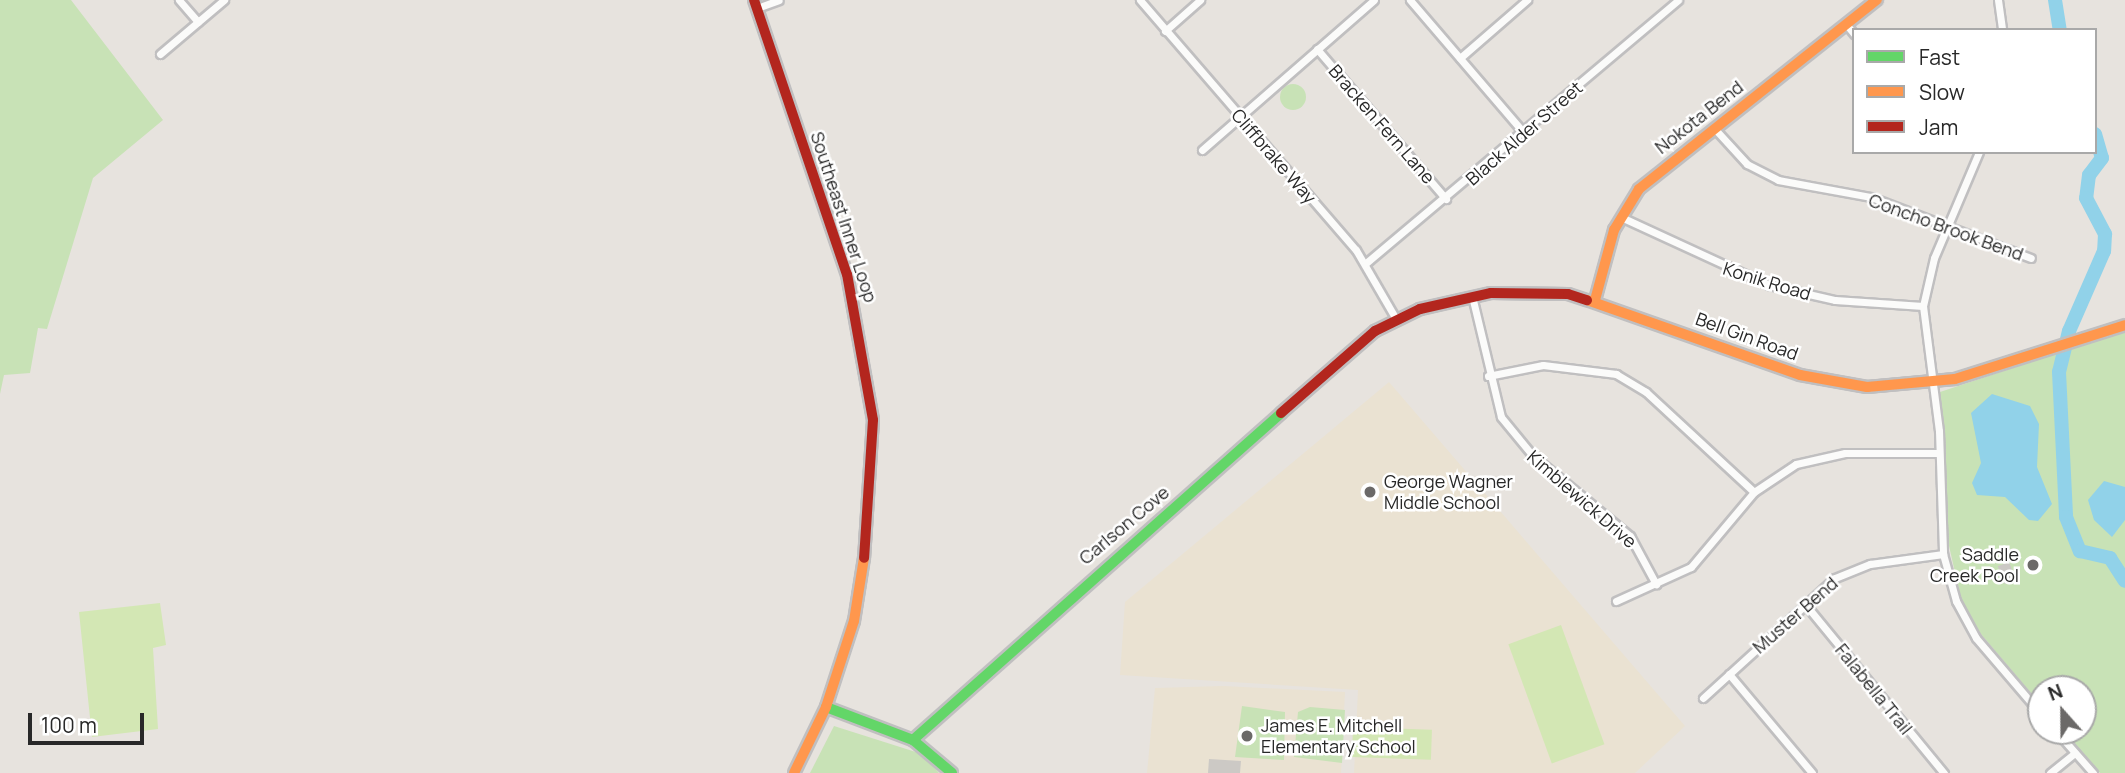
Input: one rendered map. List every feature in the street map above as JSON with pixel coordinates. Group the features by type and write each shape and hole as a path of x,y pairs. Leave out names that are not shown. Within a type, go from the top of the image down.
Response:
{"street":[{"path":"179,0 198,22"},
{"path":"160,54 224,0"},
{"path":"755,4 779,0"},
{"name":"Cliffbrake Way","path":"1140,0 1366,263 1396,319"},
{"path":"1165,31 1200,0"},
{"path":"1202,150 1374,0"},
{"path":"1410,0 1524,133"},
{"path":"1460,58 1527,0"},
{"name":"Black Alder Street","path":"1366,263 1446,199 1678,0"},
{"name":"Nokota Bend","path":"1595,300 1621,218 1639,189 1877,0"},
{"path":"1998,0 2002,28"},
{"name":"Southeast Inner Loop","path":"755,4 847,274 873,420 868,552 854,621 826,707 794,773"},
{"path":"1846,24 1852,32"},
{"name":"Bracken Fern Lane","path":"1317,49 1446,199"},
{"name":"Concho Brook Bend","path":"1714,128 1747,164 1778,180 1871,197 2031,258"},
{"path":"1978,154 1948,226 1923,306 1939,453 1942,554 1970,628 2027,696"},
{"name":"Konik Road","path":"1621,218 1769,285 1835,300 1923,306"},
{"name":"Bell Gin Road","path":"1364,342 1396,319 1472,296 1537,290 1595,300 1800,375 1867,387 1932,384 2125,325"},
{"name":"Kimblewick Drive","path":"1472,296 1488,376 1510,430 1630,536 1656,584"},
{"name":"Carlson Cove","path":"913,740 981,673 1364,342"},
{"path":"1488,376 1543,365 1615,374 1646,392 1754,492"},
{"path":"1616,601 1656,584 1704,555 1754,492 1781,471 1821,457 1939,453"},
{"name":"Muster Bend","path":"1703,698 1805,604 1851,570 1942,554"},
{"name":"Falabella Trail","path":"1805,604 1944,773"},
{"path":"1729,674 1812,773"},
{"path":"826,707 913,740 952,773"},
{"path":"2068,745 2093,773"},
{"path":"2050,773 2075,753"}],"shaded area":[{"name":"George Wagner Middle School","path":"1389,382 1685,726 1635,773 1354,773 1358,690 1120,675 1125,602"},
{"name":"James E. Mitchell Elementary School","path":"1223,686 1345,692 1341,773 1147,773 1155,688"}],"green space":[{"path":"0,0 71,0 163,120 93,178 47,329 38,328 30,373 4,375 0,394"},
{"path":"1293,84 1302,88 1306,97 1302,106 1293,110 1284,106 1280,97 1284,88"},
{"path":"2125,331 2125,773 2100,773 2075,745 2097,745 2097,675 2027,675 2027,688 1980,633 1961,599 1947,537 1940,392"},
{"path":"160,603 166,645 153,648 158,729 92,737 79,612"},
{"path":"1561,625 1604,744 1552,763 1508,644"},
{"path":"1242,706 1285,712 1284,760 1235,757"},
{"path":"1310,707 1345,710 1342,763 1294,757 1298,712"},
{"path":"834,726 922,754 939,773 810,773"},
{"path":"1353,727 1432,730 1431,760 1352,757"}],"water":[{"path":"1992,394 2030,406 2039,424 2037,467 2052,504 2038,521 2029,520 2005,497 1977,495 1972,483 1981,463 1971,413"},
{"path":"2104,481 2125,487 2125,520 2112,537 2094,520 2088,500"}],"building":[{"path":"2009,562 2016,580 2005,584 1998,566"},
{"name":"James E. Mitchell Elementary School","path":"1209,759 1241,761 1240,773 1208,773"}],"waterway":[{"path":"2055,0 2060,28"},
{"path":"2097,141 2102,158 2089,175 2086,198 2105,234 2104,251 2069,331 2059,372 2066,517 2080,551 2110,558 2125,581"}],"traffic: fast":[{"path":"913,740 1281,413"},
{"path":"826,707 913,740 952,773"}],"traffic: slow":[{"path":"1595,300 1614,230 1639,189 1877,0"},
{"path":"1587,300 1800,375 1867,387 1955,379 2125,325"},
{"path":"794,773 826,707 854,621 864,558"}],"traffic: jam":[{"path":"754,0 847,274 873,420 864,558"},
{"path":"1281,413 1375,331 1420,309 1491,293 1568,294 1587,300"}],"place":[{"name":"George Wagner Middle School","path":"1370,492"},
{"name":"Saddle Creek Pool","path":"2033,565"},
{"name":"James E. Mitchell Elementary School","path":"1247,736"}]}
